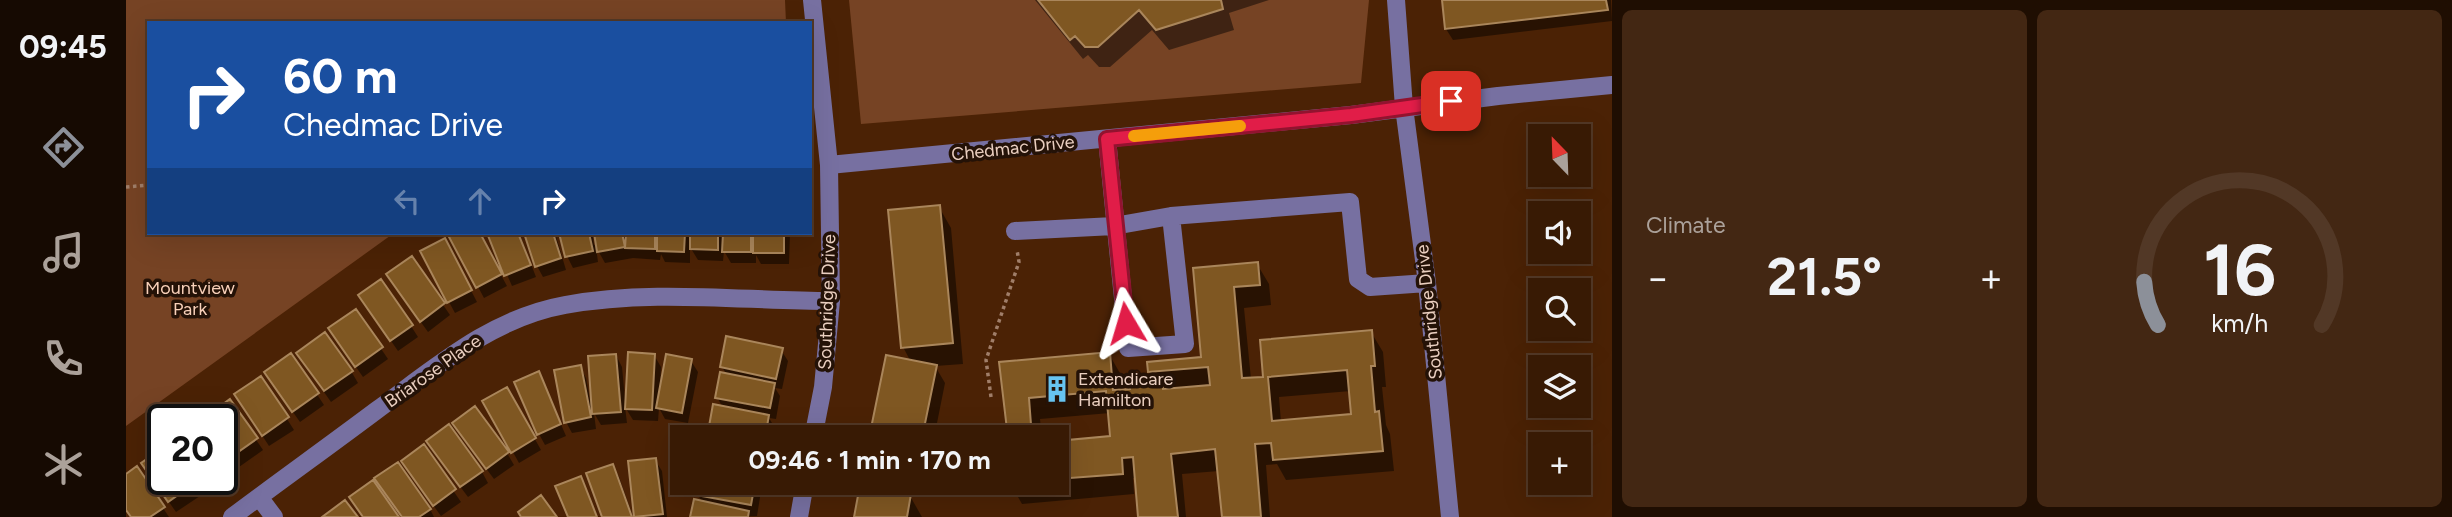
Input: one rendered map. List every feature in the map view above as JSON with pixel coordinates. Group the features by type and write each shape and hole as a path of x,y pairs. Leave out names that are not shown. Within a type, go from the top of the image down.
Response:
{"street":[{"path":"812,0 830,165"},
{"name":"Southridge Drive","path":"1396,0 1404,107 1427,283 1450,517"},
{"name":"Chedmac Drive","path":"830,165 1351,115 1612,85"},
{"path":"1107,139 1128,348 1185,344 1171,216"},
{"name":"Southridge Drive","path":"816,425 823,387 831,301 830,165"},
{"path":"1016,232 1114,226 1171,216 1350,202 1358,279 1370,287 1427,283"},
{"name":"Briarose Place","path":"232,517 467,344 520,316 563,305 608,298 831,301"},
{"path":"799,517 803,495"},
{"path":"259,497 274,517"}],"path":[{"path":"126,187 147,185"},
{"path":"991,397 986,360 1019,262 1016,232"}],"green space":[{"name":"Mountview Park","path":"126,0 785,0 786,21 147,21 147,235 391,235 157,404 147,404 147,411 126,426"},
{"path":"849,0 1369,0 1361,83 861,124"}],"building":[{"path":"1038,0 1221,0 1223,9 1156,30 1139,10 1098,47 1085,47 1075,36 1070,40"},
{"path":"1442,0 1606,0 1608,10 1445,29"},
{"path":"940,205 953,343 901,348 888,210"},
{"path":"481,235 502,274 476,288 449,237"},
{"path":"488,235 519,235 531,265 504,276"},
{"path":"525,235 554,235 561,258 535,267"},
{"path":"560,235 589,235 593,251 565,257"},
{"path":"594,235 622,235 625,247 597,252"},
{"path":"626,235 655,235 655,249 625,248"},
{"path":"657,235 685,235 684,252 657,251"},
{"path":"690,235 718,235 718,250 690,249"},
{"path":"723,235 751,235 751,252 722,252"},
{"path":"753,235 784,235 784,253 753,253"},
{"path":"445,238 472,290 447,303 420,251"},
{"path":"412,256 445,303 420,322 386,274"},
{"name":"Extendicare Hamilton","path":"1258,262 1260,285 1234,287 1242,378 1263,377 1260,340 1372,330 1375,366 1371,366 1375,412 1379,411 1383,451 1273,460 1271,443 1255,444 1261,517 1222,517 1215,449 1171,454 1178,517 1138,517 1133,457 1122,458 1123,474 1069,478 1069,440 1110,436 1106,391 1029,398 1031,425 1006,425 999,362 1110,352 1113,390 1130,389 1130,381 1162,378 1163,389 1210,385 1208,367 1148,372 1147,362 1201,357 1193,268","holes":["1347,370 1351,414 1272,421 1268,377"]},
{"path":"381,279 413,325 390,341 358,295"},
{"path":"356,309 383,347 355,367 328,328"},
{"path":"325,332 353,371 324,391 296,353"},
{"path":"726,336 783,348 776,379 720,367"},
{"path":"628,352 655,354 652,410 625,409"},
{"path":"291,353 319,393 292,412 264,372"},
{"path":"616,354 621,412 592,414 588,356"},
{"path":"666,354 692,359 682,413 656,408"},
{"path":"886,355 937,365 925,425 872,425"},
{"path":"581,365 591,417 564,423 554,370"},
{"path":"539,371 561,424 537,435 514,382"},
{"path":"720,372 775,383 770,408 715,398"},
{"path":"261,376 289,417 262,436 234,394"},
{"path":"507,387 536,438 511,453 482,401"},
{"path":"713,404 769,415 767,425 709,425"},
{"path":"475,406 509,452 486,469 452,423"},
{"path":"238,410 258,438 238,452"},
{"path":"449,424 483,471 460,487 426,441"},
{"path":"424,444 456,489 433,506 401,461"},
{"path":"656,458 663,514 634,517 628,461"},
{"path":"147,459 147,472 141,463"},
{"path":"398,462 431,509 419,517 402,517 374,478"},
{"path":"613,464 632,517 602,517 586,473"},
{"path":"137,466 147,481 147,495 157,495 165,507 150,517 131,517 126,510 126,474"},
{"path":"581,476 597,517 568,517 555,486"},
{"path":"373,480 399,517 363,517 349,497"},
{"path":"163,495 178,495 168,502"},
{"path":"541,495 557,517 521,517 518,512"},
{"path":"696,495 753,495 751,505"},
{"path":"858,495 911,495 907,517 854,517"},
{"path":"694,499 749,511 748,517 690,517"},
{"path":"345,500 358,517 322,517"}],"slow traffic":[{"path":"1134,136 1240,126"}],"place":[{"name":"Extendicare Hamilton","path":"1057,389"}],"route":[{"path":"1126,323 1107,139 1351,115 1451,101"}]}
